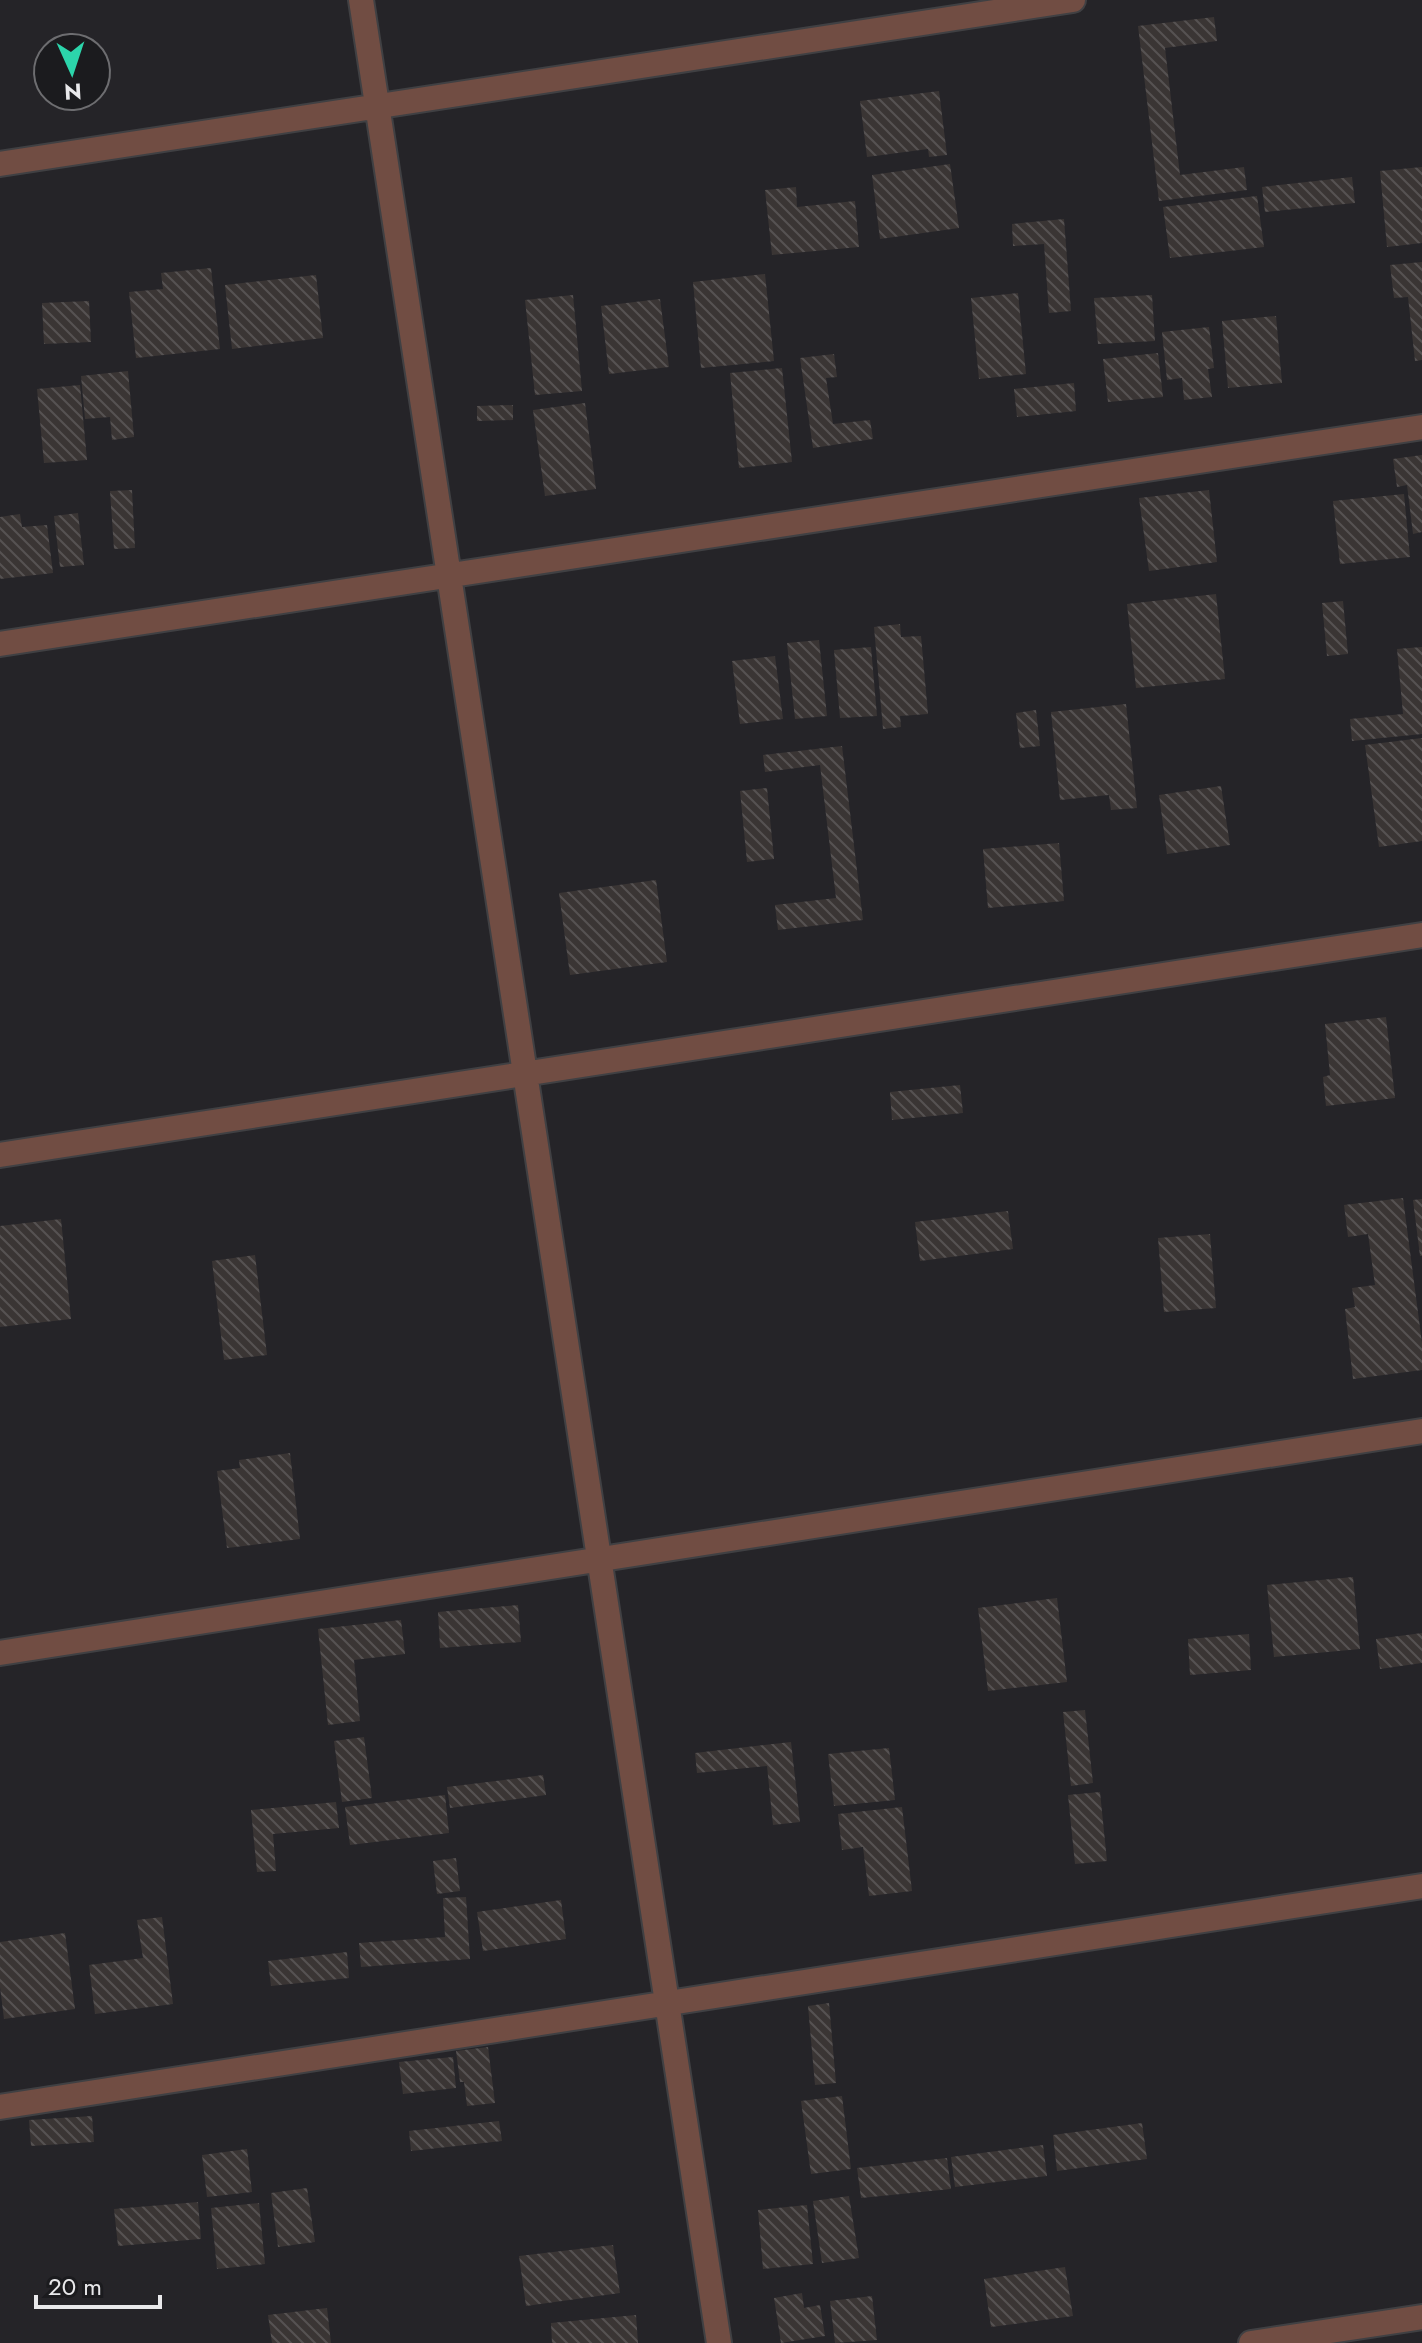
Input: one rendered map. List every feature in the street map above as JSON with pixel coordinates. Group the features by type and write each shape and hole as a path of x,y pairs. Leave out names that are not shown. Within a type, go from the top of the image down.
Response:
{"street":[{"path":"361,0 719,2343"},
{"path":"0,164 1073,0"},
{"path":"0,644 1422,427"},
{"path":"0,1155 1422,935"},
{"path":"0,1653 1422,1431"},
{"path":"0,2107 1422,1886"},
{"path":"1251,2343 1422,2317"}],"building":[{"path":"1214,17 1217,41 1165,48 1180,175 1244,167 1247,190 1159,201 1138,26"},
{"path":"939,91 947,155 929,157 928,149 867,157 860,101"},
{"path":"950,164 959,228 880,239 872,175"},
{"path":"1422,167 1422,243 1387,247 1380,171"},
{"path":"1352,177 1355,203 1265,212 1262,187"},
{"path":"796,187 797,207 855,201 859,247 772,255 765,190"},
{"path":"1257,196 1264,247 1170,258 1163,207"},
{"path":"1064,219 1071,311 1049,313 1044,244 1013,246 1012,224"},
{"path":"1422,262 1422,360 1415,361 1408,297 1394,298 1390,265"},
{"path":"211,268 220,349 136,358 129,292 163,289 161,273"},
{"path":"765,274 774,361 701,368 693,282"},
{"path":"316,275 323,338 232,349 225,285"},
{"path":"1018,293 1026,374 979,379 971,298"},
{"path":"573,295 582,391 535,395 525,300"},
{"path":"1152,295 1155,341 1098,344 1094,298"},
{"path":"660,299 669,367 609,374 601,306"},
{"path":"89,301 91,342 44,344 42,303"},
{"path":"1276,316 1282,383 1228,388 1222,321"},
{"path":"1209,327 1214,368 1208,369 1212,397 1184,400 1182,378 1167,380 1162,332"},
{"path":"1158,353 1163,397 1108,402 1103,359"},
{"path":"834,354 837,377 826,378 833,424 870,420 873,439 813,448 800,358"},
{"path":"782,368 792,462 739,468 730,373"},
{"path":"128,371 134,437 112,440 110,417 85,419 81,376"},
{"path":"1074,383 1076,411 1017,417 1014,389"},
{"path":"80,385 87,460 44,463 37,389"},
{"path":"585,403 596,489 545,496 533,410"},
{"path":"513,405 513,420 477,421 477,406"},
{"path":"1422,455 1422,532 1413,534 1407,485 1397,487 1393,459"},
{"path":"132,490 135,548 114,549 110,491"},
{"path":"1209,490 1217,562 1149,571 1139,498"},
{"path":"1404,494 1410,557 1340,564 1333,501"},
{"path":"78,513 84,565 60,567 54,516"},
{"path":"20,514 22,527 47,525 53,573 0,579 0,517"},
{"path":"1216,594 1225,679 1136,688 1127,604"},
{"path":"1343,601 1348,654 1327,656 1322,603"},
{"path":"900,624 901,637 921,636 928,714 900,716 901,727 883,729 874,627"},
{"path":"819,640 827,716 795,719 787,643"},
{"path":"871,647 877,716 840,718 834,650"},
{"path":"1422,647 1422,734 1352,741 1350,719 1403,714 1397,649"},
{"path":"775,656 783,719 740,724 732,661"},
{"path":"1126,704 1137,808 1111,810 1109,795 1060,800 1051,712"},
{"path":"1036,710 1040,746 1020,748 1016,713"},
{"path":"1422,738 1422,841 1379,847 1365,745"},
{"path":"842,746 863,920 778,930 775,905 836,898 820,765 765,772 763,755"},
{"path":"1221,786 1230,845 1167,854 1159,795"},
{"path":"767,788 774,859 747,862 740,791"},
{"path":"1059,843 1064,901 988,908 983,849"},
{"path":"656,880 667,962 570,975 559,893"},
{"path":"1386,1017 1395,1098 1326,1106 1323,1077 1330,1075 1325,1024"},
{"path":"960,1085 963,1113 892,1120 890,1092"},
{"path":"1403,1198 1422,1343 1422,1370 1353,1379 1345,1309 1355,1307 1352,1288 1375,1285 1368,1234 1348,1237 1344,1205"},
{"path":"1422,1199 1422,1256 1420,1256 1413,1200"},
{"path":"1008,1211 1013,1249 920,1261 915,1222"},
{"path":"61,1219 71,1319 0,1327 0,1226"},
{"path":"1210,1234 1216,1308 1164,1312 1158,1238"},
{"path":"255,1255 267,1355 224,1360 212,1261"},
{"path":"290,1453 300,1539 227,1548 217,1471 240,1468 239,1460"},
{"path":"1353,1577 1360,1649 1274,1657 1267,1585"},
{"path":"1057,1598 1067,1682 988,1691 978,1608"},
{"path":"518,1605 521,1642 440,1648 438,1612"},
{"path":"401,1620 405,1654 354,1660 360,1721 328,1725 318,1629"},
{"path":"1422,1633 1422,1663 1380,1669 1376,1639"},
{"path":"1249,1634 1251,1670 1190,1675 1188,1639"},
{"path":"1085,1710 1093,1783 1071,1786 1063,1712"},
{"path":"364,1737 372,1798 342,1802 334,1741"},
{"path":"791,1742 800,1822 773,1825 767,1766 697,1773 695,1753"},
{"path":"889,1748 895,1800 834,1806 828,1754"},
{"path":"543,1775 546,1795 450,1808 447,1787"},
{"path":"1100,1792 1107,1861 1075,1864 1068,1795"},
{"path":"445,1795 449,1833 350,1845 345,1807"},
{"path":"336,1802 339,1828 273,1834 276,1871 257,1872 251,1810"},
{"path":"902,1807 912,1891 869,1896 863,1847 842,1850 838,1814"},
{"path":"456,1858 460,1891 437,1894 433,1861"},
{"path":"466,1897 470,1959 361,1967 359,1943 445,1937 443,1898"},
{"path":"561,1900 566,1939 483,1951 477,1912"},
{"path":"162,1917 173,2004 95,2014 89,1965 143,1958 137,1920"},
{"path":"65,1933 75,2009 4,2019 0,1942"},
{"path":"347,1952 349,1978 271,1986 268,1961"},
{"path":"829,2003 836,2083 815,2085 808,2006"},
{"path":"488,2047 495,2103 467,2106 456,2051"},
{"path":"453,2057 456,2088 403,2094 399,2062"},
{"path":"842,2096 851,2169 811,2174 801,2101"},
{"path":"92,2116 94,2142 31,2146 29,2120"},
{"path":"499,2121 502,2141 411,2151 409,2131"},
{"path":"1142,2123 1147,2159 1057,2171 1053,2135"},
{"path":"1043,2145 1047,2176 955,2187 951,2157"},
{"path":"247,2149 252,2192 207,2197 202,2155"},
{"path":"947,2158 951,2189 861,2198 857,2168"},
{"path":"307,2188 315,2242 278,2247 271,2193"},
{"path":"849,2196 859,2258 822,2263 813,2201"},
{"path":"198,2202 201,2239 118,2246 114,2209"},
{"path":"259,2203 265,2264 217,2269 211,2208"},
{"path":"807,2205 813,2264 763,2269 758,2210"},
{"path":"613,2245 620,2293 526,2306 519,2256"},
{"path":"1065,2267 1073,2316 991,2327 984,2279"},
{"path":"802,2293 804,2308 820,2305 825,2336 781,2343 774,2298"},
{"path":"872,2296 877,2340 835,2343 830,2301"},
{"path":"327,2308 331,2343 272,2343 268,2315"},
{"path":"636,2315 638,2343 552,2343 551,2323"}]}
